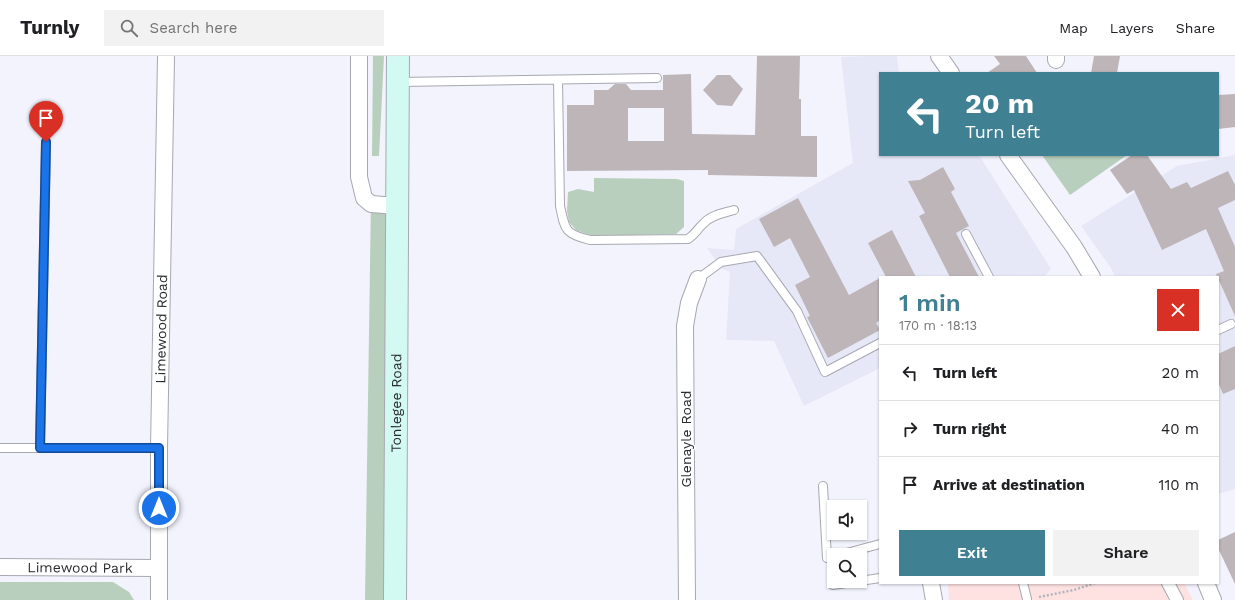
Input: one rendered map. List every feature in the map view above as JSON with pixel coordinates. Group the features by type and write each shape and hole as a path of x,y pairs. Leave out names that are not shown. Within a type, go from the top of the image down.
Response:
{"main road":[{"name":"Tonlegee Road","path":"395,600 398,56"}],"street":[{"path":"359,56 359,178 364,198 371,204 397,206"},
{"path":"939,56 950,72"},
{"name":"Limewood Road","path":"159,600 159,448 166,58"},
{"path":"1009,156 1074,247 1091,276"},
{"name":"Glenayle Road","path":"687,600 685,326 688,303 698,280"},
{"name":"Limewood Park","path":"0,567 159,568"},
{"path":"931,584 934,600"},
{"path":"1169,584 1177,600"},
{"path":"1206,584 1213,600"}],"lane":[{"path":"398,82 657,78"},
{"path":"558,80 560,206 564,224 569,232 578,237 590,240 688,239 695,235 704,223 715,216 734,210"},
{"path":"40,448 46,142"},
{"path":"966,234 988,276"},
{"path":"698,280 721,262 757,256 797,311 826,372 879,344"},
{"path":"1219,330 1231,324"},
{"path":"0,448 159,448"},
{"path":"823,486 827,558"},
{"path":"865,548 879,544"},
{"path":"867,580 879,578"},
{"path":"1023,584 1027,599"}],"path":[{"path":"1027,599 1074,590 1092,584"}],"shaded area":[{"path":"897,56 899,72 879,72 879,156 980,156 1051,269 1045,276 879,276 879,368 804,406 774,341 726,340 730,272 722,269 707,248 734,250 736,229 853,163 841,57"},
{"path":"1235,155 1235,489 1219,494 1219,276 1115,276 1111,268 1081,226 1177,166"},
{"path":"948,584 1185,584 1193,600 949,600"}],"green space":[{"path":"373,56 384,56 379,156 372,156"},
{"path":"1043,156 1126,156 1070,195"},
{"path":"594,178 677,179 684,181 684,227 676,234 592,236 576,230 569,222 567,211 568,192 578,189 594,192"},
{"path":"371,199 397,210 395,600 365,600"},
{"path":"0,582 113,582 129,592 134,600 0,600"}],"building":[{"path":"757,56 800,56 799,99 801,99 801,136 817,136 817,177 708,175 708,170 567,171 567,105 594,105 594,90 608,90 615,84 626,84 631,90 663,90 663,75 691,74 692,134 755,135","holes":["628,108 664,108 664,141 628,141"]},
{"path":"994,56 1026,56 1036,72 988,72 1000,64"},
{"path":"1094,56 1120,56 1117,72 1091,72"},
{"path":"717,75 730,75 743,89 732,106 717,105 703,90"},
{"path":"1235,94 1235,127 1219,129 1219,95"},
{"path":"1131,156 1148,156 1171,189 1187,182 1191,188 1228,171 1235,185 1235,200 1218,208 1235,247 1235,316 1219,281 1219,276 1216,274 1224,271 1206,229 1162,250 1134,190 1127,194 1110,170"},
{"path":"943,167 955,189 951,192 969,226 956,233 978,276 949,276 919,216 925,213 908,181 920,180"},
{"path":"798,198 849,295 879,279 879,321 876,323 879,331 828,358 807,317 810,316 795,285 810,277 790,238 774,247 759,219"},
{"path":"892,230 915,276 885,276 868,243"},
{"path":"1235,346 1235,389 1223,394 1219,384 1219,354"},
{"path":"1235,532 1235,584 1219,550 1219,540"}],"route":[{"path":"46,142 40,448 159,448 159,508"}]}
